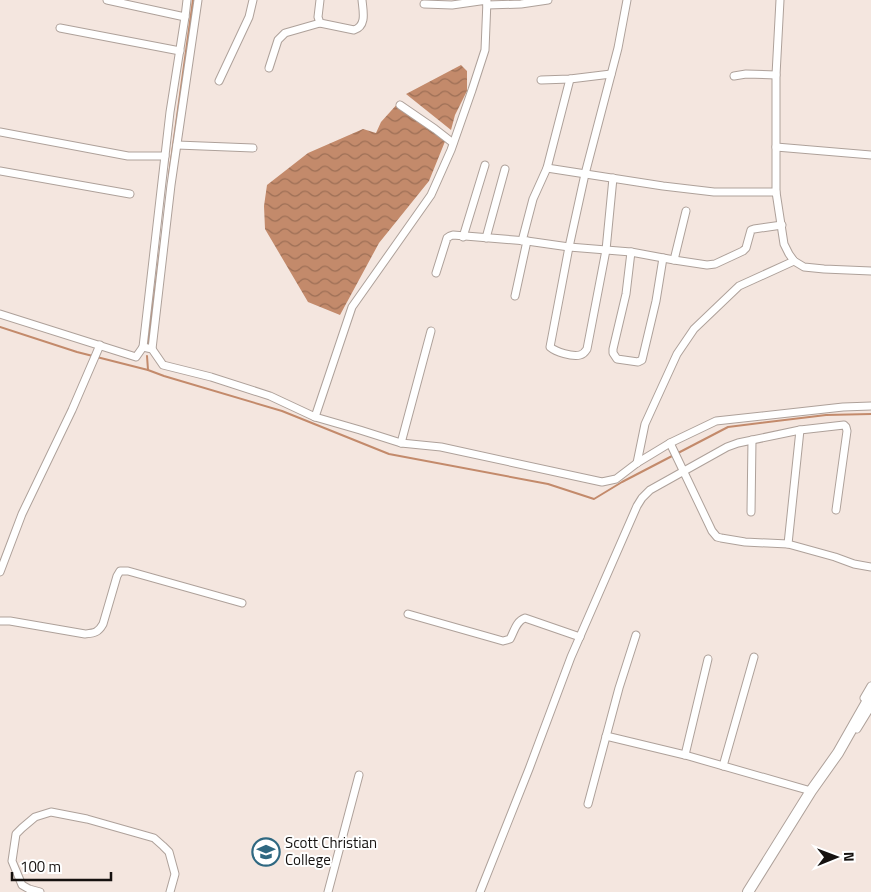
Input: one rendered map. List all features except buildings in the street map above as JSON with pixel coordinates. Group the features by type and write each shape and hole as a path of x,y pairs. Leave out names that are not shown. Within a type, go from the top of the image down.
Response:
{"highway":[{"path":"748,892 814,787 838,753 871,696"}],"street":[{"path":"107,0 185,17"},
{"path":"0,314 136,357 143,347 170,112 187,0"},
{"path":"198,0 177,146 152,349 163,365 211,377 270,396 315,417 401,443 441,447 602,482 616,479 637,463 670,443 716,421 842,407 871,406"},
{"path":"219,81 248,17 253,0"},
{"path":"320,0 318,17 320,23"},
{"path":"269,68 278,40 285,34 320,23 357,29 362,24 362,0"},
{"path":"315,417 352,307 431,195 453,143 485,50 487,0 452,5 424,4"},
{"path":"487,5 521,4 548,0"},
{"path":"613,178 606,250 587,349 583,354 579,355 555,351 550,347 569,247 585,174 618,48 627,0"},
{"path":"780,0 776,75 776,192 784,244 794,261 804,266 824,269 871,271"},
{"path":"60,28 180,51"},
{"path":"541,80 611,74"},
{"path":"734,76 746,74 776,75"},
{"path":"515,296 533,199 547,168 570,79"},
{"path":"400,105 453,143"},
{"path":"0,132 128,156 165,156"},
{"path":"177,146 253,148"},
{"path":"776,147 871,155"},
{"path":"463,237 485,165"},
{"path":"547,168 714,192 776,192"},
{"path":"486,238 505,169"},
{"path":"0,171 130,194"},
{"path":"674,260 686,211"},
{"path":"436,273 447,238 450,236 525,241 631,252 707,265 715,264 743,251 746,248 750,233 754,229 782,225"},
{"path":"631,252 626,294 613,349 617,359 638,362 642,360 656,301 663,258"},
{"path":"637,463 645,424 677,354 694,329 739,286 794,261"},
{"path":"401,443 431,331"},
{"path":"0,572 22,514 72,410 100,345"},
{"path":"143,347 152,349"},
{"path":"480,892 571,657 642,498 650,490 738,443 800,430 843,425 847,428 836,510"},
{"path":"788,544 800,430"},
{"path":"751,512 752,440"},
{"path":"670,443 712,532 717,537 746,542 788,544 854,564 871,567"},
{"path":"0,621 10,621 85,634 93,633 100,630 103,624 120,571 128,571 242,603"},
{"path":"408,614 503,641 510,639 519,621 524,618 580,637"},
{"path":"588,804 619,688 636,635"},
{"path":"722,766 754,657"},
{"path":"685,755 708,659"},
{"path":"814,787 871,686"},
{"path":"814,787 840,758 871,706"},
{"path":"606,736 722,766 814,787"},
{"path":"328,892 359,775"},
{"path":"40,892 22,885 12,862 12,856 16,834 35,817 52,812 87,819 154,838 169,852 175,874 170,892"}],"water":[{"path":"461,65 467,71 467,91 455,115 451,130 406,94"},
{"path":"399,102 446,139 429,181 379,243 340,315 308,302 265,229 264,206 267,185 308,153 363,129 376,133 381,122"}],"waterway":[{"path":"169,175 193,0"},
{"path":"148,344 164,220"},
{"path":"0,327 77,352 148,370 282,411 389,454 548,484 594,499 674,455"},
{"path":"147,356 148,370"},
{"path":"678,453 728,427 826,415 871,414"}],"place":[{"name":"Scott Christian College","path":"266,852"}]}
